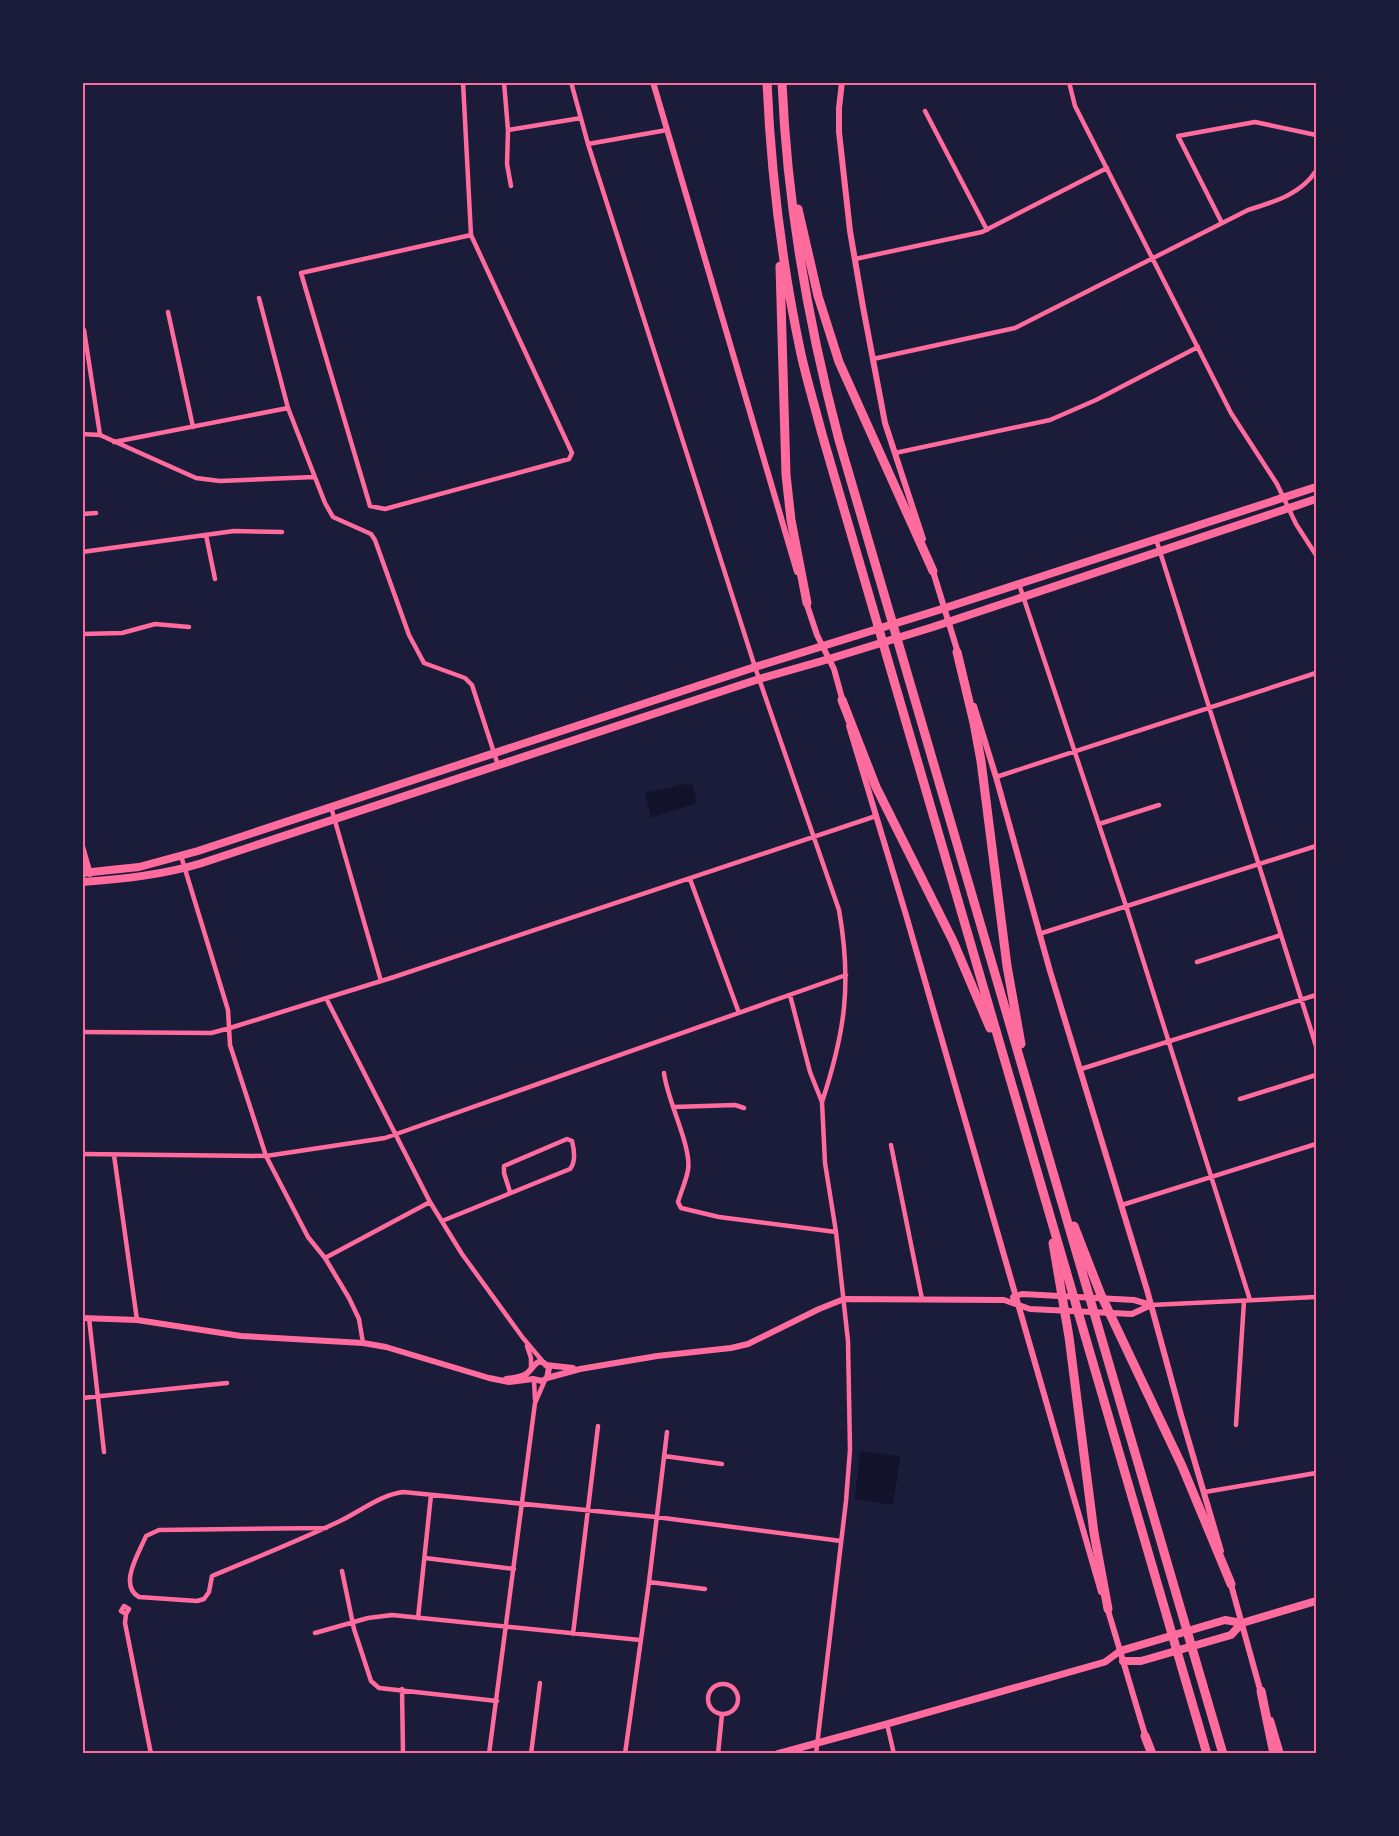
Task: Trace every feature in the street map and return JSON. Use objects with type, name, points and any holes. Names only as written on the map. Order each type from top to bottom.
[{"type":"highway","points":[[767,82],[782,298],[786,475],[791,520],[807,603]]},
{"type":"highway","points":[[782,82],[786,146],[798,248],[814,342],[841,449],[1038,1122],[1084,1265],[1102,1339],[1222,1754]]},
{"type":"highway","points":[[786,146],[808,256],[832,344],[862,416],[933,571]]},
{"type":"highway","points":[[775,192],[801,356],[822,434],[1042,1187],[1061,1264],[1086,1338],[1207,1754]]},
{"type":"highway","points":[[957,652],[979,752],[1007,966],[1028,1088]]},
{"type":"highway","points":[[842,700],[876,787],[962,960],[1009,1074]]},
{"type":"highway","points":[[1061,1264],[1094,1533],[1108,1609]]},
{"type":"highway","points":[[1084,1265],[1190,1483],[1230,1584]]},
{"type":"highway","points":[[1261,1691],[1274,1754]]},
{"type":"highway","points":[[1145,1736],[1151,1754]]},
{"type":"main road","points":[[86,873],[139,867],[181,855],[755,667],[1317,487]]},
{"type":"main road","points":[[82,882],[151,875],[186,868],[759,679],[829,659],[1317,500]]},
{"type":"main road","points":[[1105,1662],[1120,1651],[1225,1620],[1242,1623],[1317,1601]]},
{"type":"main road","points":[[777,1754],[1105,1662],[1141,1661],[1231,1635],[1242,1623]]},
{"type":"street","points":[[463,82],[471,235],[572,453],[569,459],[385,509],[370,506],[301,273],[471,235]]},
{"type":"street","points":[[504,82],[508,130],[507,164],[511,186]]},
{"type":"street","points":[[571,82],[588,144],[755,667],[839,910],[846,975],[844,1017],[835,1060],[822,1102]]},
{"type":"street","points":[[653,82],[807,603],[842,700],[1017,1295],[1091,1558],[1145,1736]]},
{"type":"street","points":[[842,82],[839,132],[855,259],[883,414],[996,777],[1039,934],[1122,1205],[1281,1754]]},
{"type":"street","points":[[1069,82],[1075,106],[1231,413],[1317,555]]},
{"type":"street","points":[[925,111],[987,230]]},
{"type":"street","points":[[508,130],[581,118]]},
{"type":"street","points":[[1222,223],[1178,136],[1255,122],[1317,135]]},
{"type":"street","points":[[588,144],[667,130]]},
{"type":"street","points":[[855,259],[982,232],[1107,168]]},
{"type":"street","points":[[873,359],[1015,328],[1248,210],[1292,194],[1310,180],[1317,171]]},
{"type":"street","points":[[259,298],[288,408],[314,477],[333,517],[371,534],[375,540],[409,635],[424,663],[465,678],[472,684],[498,765]]},
{"type":"street","points":[[168,312],[193,427]]},
{"type":"street","points":[[84,330],[100,435]]},
{"type":"street","points":[[894,453],[1050,420],[1096,400],[1198,347]]},
{"type":"street","points":[[114,442],[288,408]]},
{"type":"street","points":[[82,434],[100,435],[196,478],[220,481],[314,477]]},
{"type":"street","points":[[82,514],[96,513]]},
{"type":"street","points":[[82,552],[234,531],[282,532]]},
{"type":"street","points":[[206,535],[215,579]]},
{"type":"street","points":[[1156,539],[1317,1046]]},
{"type":"street","points":[[1019,584],[1126,906],[1250,1300]]},
{"type":"street","points":[[82,634],[122,633],[155,624],[189,627]]},
{"type":"street","points":[[996,777],[1317,673]]},
{"type":"street","points":[[1099,824],[1159,805]]},
{"type":"street","points":[[332,807],[381,981]]},
{"type":"street","points":[[82,1032],[211,1033],[230,1028],[381,981],[876,816]]},
{"type":"street","points":[[82,846],[86,873],[92,881]]},
{"type":"street","points":[[1039,934],[1317,846]]},
{"type":"street","points":[[181,855],[228,1010],[230,1045],[266,1156],[308,1237],[325,1258],[349,1298],[359,1319],[363,1343]]},
{"type":"street","points":[[690,879],[739,1013]]},
{"type":"street","points":[[1197,962],[1281,936]]},
{"type":"street","points":[[82,1154],[266,1156],[396,1135],[846,975]]},
{"type":"street","points":[[790,995],[810,1072],[822,1102],[825,1163],[836,1232],[848,1341],[850,1450],[816,1754]]},
{"type":"street","points":[[1081,1069],[1317,995]]},
{"type":"street","points":[[326,998],[430,1202],[462,1254],[549,1371],[535,1403]]},
{"type":"street","points":[[664,1073],[666,1089],[684,1145],[688,1168],[678,1202],[681,1208],[719,1217],[836,1232]]},
{"type":"street","points":[[1240,1099],[1317,1075]]},
{"type":"street","points":[[673,1107],[735,1106],[744,1108]]},
{"type":"street","points":[[442,1221],[570,1169],[574,1160],[572,1141],[567,1139],[504,1166],[510,1192]]},
{"type":"street","points":[[1122,1205],[1317,1144]]},
{"type":"street","points":[[891,1145],[922,1299]]},
{"type":"street","points":[[114,1155],[137,1320]]},
{"type":"street","points":[[325,1258],[430,1202]]},
{"type":"street","points":[[1004,1300],[1017,1295],[1134,1300],[1151,1305],[1317,1297]]},
{"type":"street","points":[[104,1452],[86,1318],[137,1320],[241,1336],[363,1343],[386,1347],[479,1376],[515,1382],[534,1379],[539,1382],[580,1369],[748,1344],[844,1299],[1004,1300],[1030,1309],[1132,1314],[1151,1305]]},
{"type":"street","points":[[1236,1425],[1244,1300]]},
{"type":"street","points":[[489,1754],[514,1569],[520,1503],[535,1403],[530,1355],[523,1338]]},
{"type":"street","points":[[499,1380],[521,1376],[539,1362],[580,1369]]},
{"type":"street","points":[[82,1398],[227,1383]]},
{"type":"street","points":[[573,1634],[598,1426]]},
{"type":"street","points":[[625,1754],[667,1432]]},
{"type":"street","points":[[664,1456],[722,1464]]},
{"type":"street","points":[[1204,1492],[1317,1473]]},
{"type":"street","points":[[326,1528],[159,1530],[146,1536],[129,1581],[133,1594],[139,1597],[197,1601],[204,1599],[209,1592],[212,1576],[326,1528],[390,1494],[403,1492],[656,1517],[841,1541]]},
{"type":"street","points":[[418,1618],[431,1495]]},
{"type":"street","points":[[425,1558],[514,1569]]},
{"type":"street","points":[[342,1571],[352,1622],[371,1681],[380,1688],[497,1701]]},
{"type":"street","points":[[649,1582],[705,1589]]},
{"type":"street","points":[[126,1614],[125,1623],[151,1754]]},
{"type":"street","points":[[315,1633],[352,1622],[392,1615],[640,1640]]},
{"type":"street","points":[[531,1754],[540,1683]]},
{"type":"street","points":[[725,1684],[737,1693],[737,1703],[731,1711],[722,1714],[710,1706],[709,1697],[716,1686],[725,1684]]},
{"type":"street","points":[[402,1689],[403,1754]]},
{"type":"street","points":[[718,1754],[722,1714]]},
{"type":"street","points":[[887,1724],[894,1754]]},
{"type":"shaded area","points":[[692,783],[697,803],[651,818],[645,793]]},
{"type":"shaded area","points":[[860,1451],[900,1456],[893,1505],[855,1499]]}]
